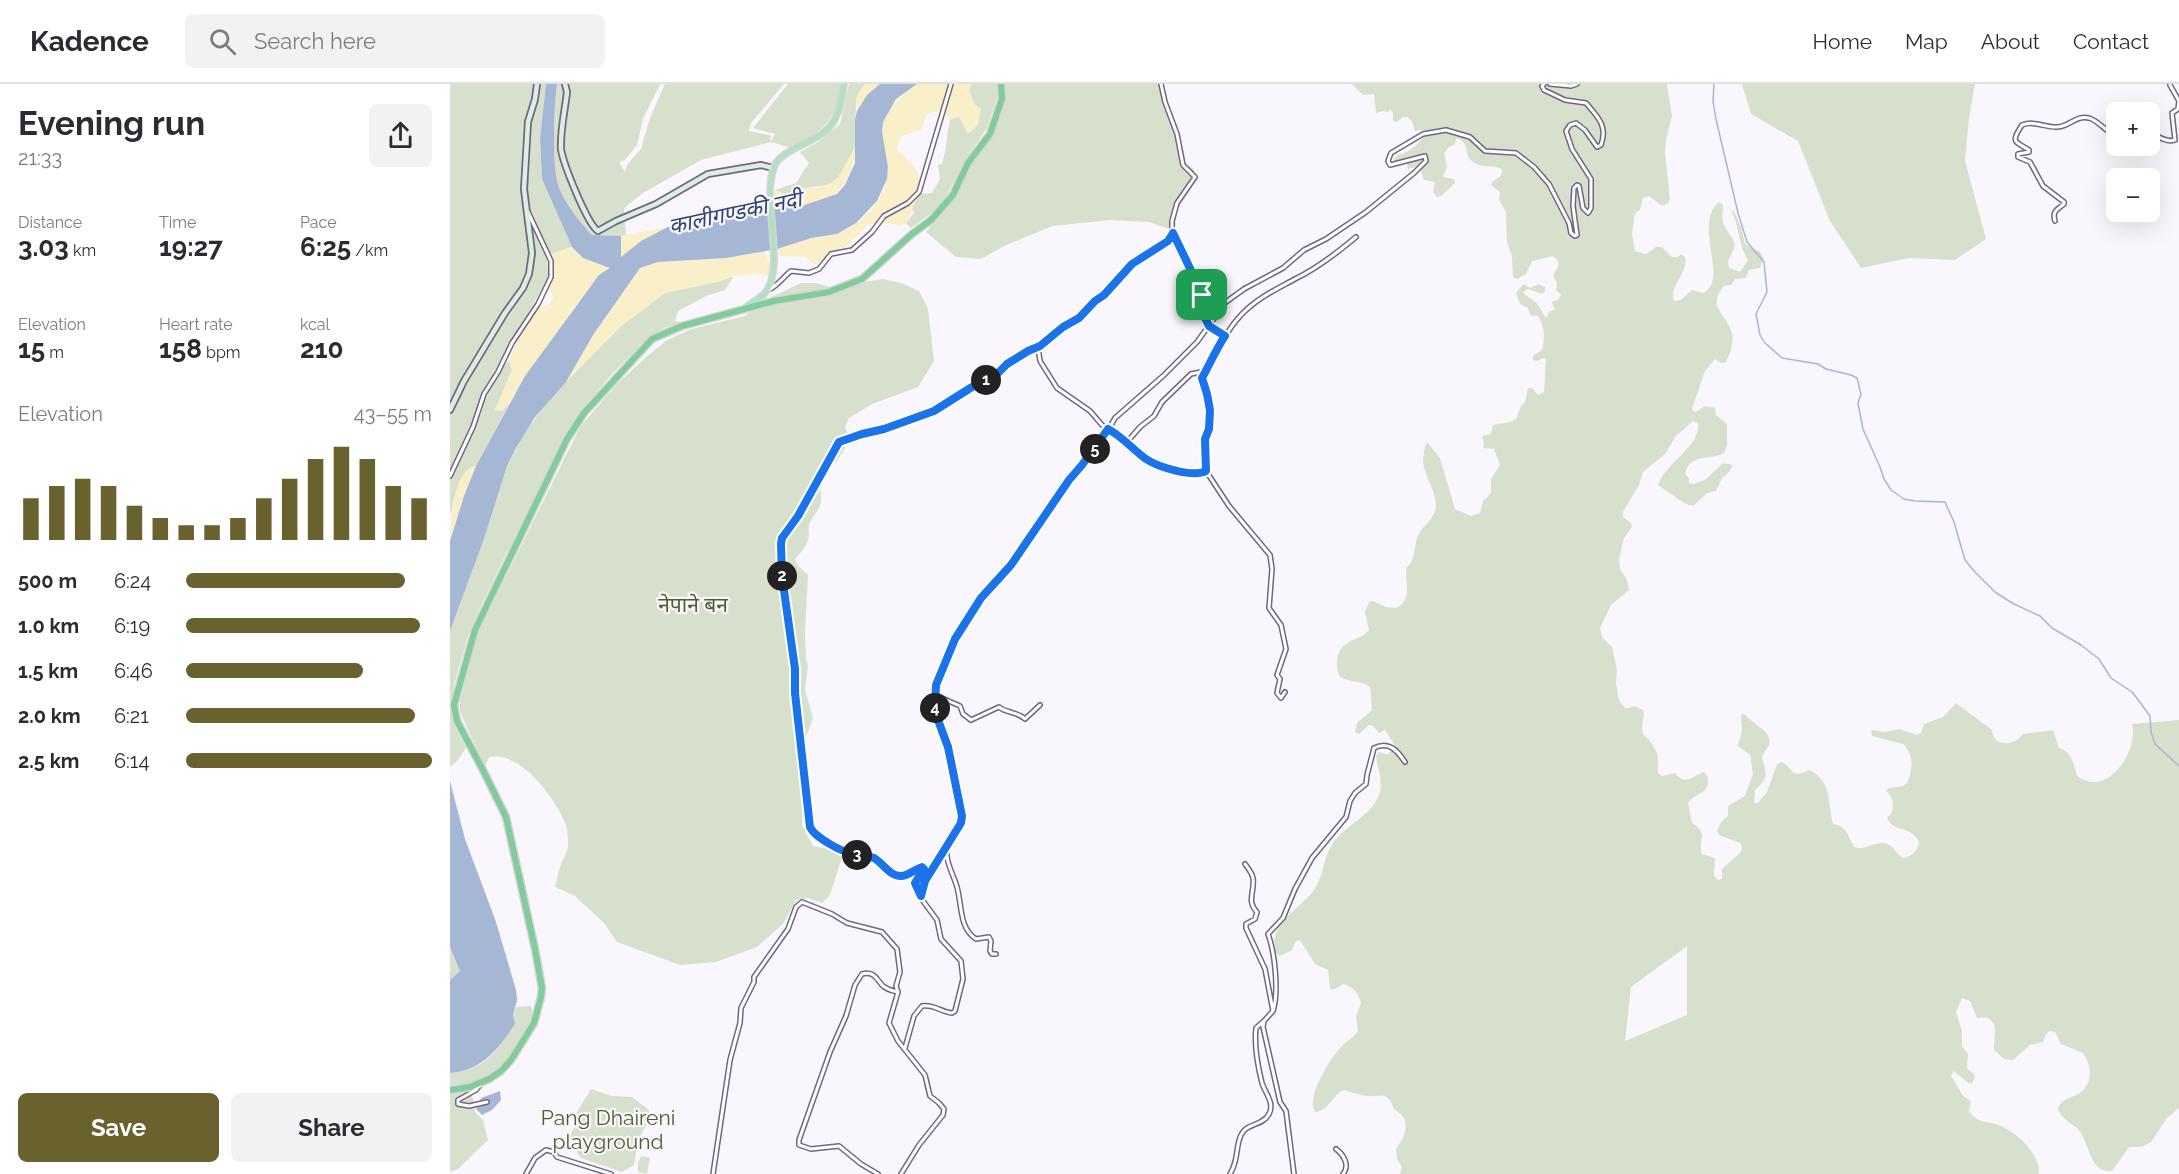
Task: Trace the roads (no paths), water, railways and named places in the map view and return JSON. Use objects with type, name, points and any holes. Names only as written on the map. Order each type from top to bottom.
[{"type":"highway","points":[[450,1090],[470,1087],[489,1079],[511,1060],[534,1023],[542,988],[506,817],[457,721],[454,710],[455,694],[475,630],[488,599],[541,498],[558,457],[584,413],[652,339],[682,326],[743,309],[774,301],[829,292],[862,279],[881,264],[912,234],[931,220],[953,195],[968,163],[990,134],[1002,99],[1001,84]]},
{"type":"main road","points":[[450,410],[464,381],[505,313],[523,288],[529,274],[532,253],[524,189],[528,153],[526,135],[537,84]]},
{"type":"main road","points":[[565,84],[567,92],[561,151],[588,219],[593,228],[598,231],[616,220],[656,204],[708,174],[761,165],[773,168]]},
{"type":"main road","points":[[743,309],[766,291],[772,278],[774,262],[770,190],[773,168],[781,158],[817,138],[831,124],[838,110],[844,84]]},
{"type":"street","points":[[766,291],[775,288],[780,279],[791,271],[809,273],[819,269],[831,254],[852,250],[872,232],[884,216],[908,203],[919,192],[951,84]]},
{"type":"street","points":[[1161,84],[1177,134],[1183,165],[1195,177],[1177,203],[1172,221],[1173,233],[1198,285],[1209,326],[1225,336]]},
{"type":"street","points":[[921,896],[925,881],[961,823],[962,816],[948,747],[938,720],[935,695],[944,662],[955,639],[981,598],[1011,565],[1069,480],[1108,429],[1124,409],[1163,376],[1197,342],[1226,302],[1244,289],[1283,268],[1304,250],[1326,239],[1366,212],[1414,173],[1426,160],[1425,156],[1390,165],[1388,158],[1391,153],[1423,134],[1436,130],[1455,131],[1466,136],[1485,151],[1516,153],[1534,167],[1549,184],[1569,223],[1571,234],[1577,235],[1573,206],[1574,188],[1579,186],[1584,212],[1588,213],[1591,208],[1592,184],[1589,174],[1572,149],[1566,131],[1570,125],[1576,123],[1585,130],[1597,147],[1601,145],[1603,139],[1603,124],[1586,103],[1565,100],[1544,90],[1542,86],[1544,84]]},
{"type":"street","points":[[1550,84],[1571,86],[1577,84]]},
{"type":"street","points":[[2160,138],[2175,140],[2172,113],[2178,109],[2179,101],[2171,84],[2165,84]]},
{"type":"street","points":[[2055,221],[2056,210],[2064,202],[2043,186],[2030,162],[2018,157],[2018,154],[2029,152],[2029,150],[2016,144],[2014,137],[2022,125],[2034,122],[2060,127],[2080,117],[2091,118],[2106,130]]},
{"type":"street","points":[[450,476],[473,427],[484,394],[551,277],[552,269],[545,246],[526,207]]},
{"type":"street","points":[[905,1048],[914,1016],[922,1006],[934,1006],[952,1013],[955,1011],[963,979],[961,961],[941,939],[937,920],[923,902],[915,883],[924,869],[922,867],[901,876],[895,874],[870,856],[854,855],[831,846],[810,827],[795,693],[795,669],[782,576],[782,538],[798,516],[839,442],[934,411],[972,387],[995,376],[1007,364],[1038,347],[1063,327],[1079,318],[1132,264],[1168,241],[1173,233]]},
{"type":"street","points":[[1285,692],[1281,698],[1277,693],[1280,679],[1277,675],[1286,649],[1281,625],[1269,608],[1272,569],[1270,555],[1229,506],[1206,471],[1205,439],[1209,429],[1210,410],[1202,378],[1215,351],[1241,314],[1261,297],[1332,258],[1356,237]]},
{"type":"street","points":[[1038,347],[1041,361],[1051,382],[1062,393],[1090,411],[1108,429],[1128,441],[1144,458],[1156,464],[1189,473],[1199,474],[1206,471]]},
{"type":"street","points":[[1128,441],[1154,416],[1162,402],[1191,374],[1206,371]]},
{"type":"street","points":[[935,695],[960,706],[963,714],[971,720],[999,707],[1025,719],[1040,705]]},
{"type":"street","points":[[1230,1174],[1235,1165],[1241,1133],[1262,1122],[1271,1109],[1268,1094],[1262,1082],[1256,1047],[1256,1028],[1273,1011],[1275,1004],[1276,969],[1268,934],[1283,918],[1305,867],[1347,817],[1350,801],[1355,793],[1366,784],[1366,775],[1374,748],[1383,744],[1390,746],[1405,762]]},
{"type":"street","points":[[947,847],[947,861],[958,888],[967,929],[976,939],[988,937],[991,941],[990,951],[996,954]]},
{"type":"street","points":[[1245,864],[1253,879],[1250,898],[1257,912],[1255,919],[1246,924],[1246,928],[1265,969],[1273,1011]]},
{"type":"street","points":[[713,1174],[730,1060],[740,1023],[741,1008],[754,982],[754,977],[788,929],[799,903],[810,904],[847,923],[882,932],[897,949],[900,972],[896,986],[898,992],[890,1023],[898,1041],[925,1075],[930,1096],[939,1102],[944,1110],[943,1115],[919,1145],[901,1174]]},
{"type":"street","points":[[878,1174],[839,1146],[809,1149],[799,1145],[799,1140],[830,1052],[846,1016],[855,985],[862,974],[871,973],[883,986],[898,992]]},
{"type":"street","points":[[1264,1021],[1270,1064],[1280,1102],[1286,1112],[1294,1174]]},
{"type":"street","points":[[487,1102],[463,1106],[458,1104],[458,1100],[476,1090],[489,1079]]},
{"type":"street","points":[[1336,1149],[1346,1164],[1343,1174]]},
{"type":"street","points":[[526,1174],[535,1158],[546,1150],[554,1152],[556,1157],[611,1174]]},
{"type":"water","name":"कालीगण्डकी नदी","points":[[546,84],[557,84],[554,154],[560,190],[574,214],[592,235],[621,236],[621,257],[641,241],[668,227],[714,212],[767,199],[768,205],[802,206],[837,194],[845,185],[855,163],[855,120],[857,111],[867,95],[880,84],[917,84],[896,99],[883,122],[882,132],[888,167],[887,179],[877,201],[856,223],[837,234],[811,238],[777,249],[726,258],[658,262],[640,268],[593,335],[566,382],[535,417],[515,450],[507,466],[484,539],[450,631],[450,541],[476,466],[525,376],[599,275],[610,268],[583,258],[572,247],[542,179],[540,138]]},
{"type":"water","points":[[450,781],[465,839],[496,922],[517,1000],[513,1015],[515,1024],[495,1050],[471,1068],[450,1073],[450,980],[460,971],[450,947]]},
{"type":"water","points":[[500,1091],[501,1100],[492,1110],[482,1115],[476,1109],[481,1098]]},
{"type":"waterway","points":[[1714,84],[1713,101],[1716,119],[1738,213],[1747,242],[1764,262],[1767,292],[1756,314],[1760,335],[1764,342],[1782,358],[1818,364],[1826,369],[1857,378],[1861,394],[1858,403],[1863,429],[1891,490],[1904,499],[1945,502],[1954,522],[1965,560],[1974,571],[1995,592],[2040,616],[2052,628],[2099,659],[2111,678],[2132,692],[2139,701],[2150,716],[2151,732],[2155,744],[2179,766]]},
{"type":"park label","name":"नेपाने बन","points":[[693,605]]},
{"type":"park label","name":"Pang Dhaireni playground","points":[[608,1130]]}]
